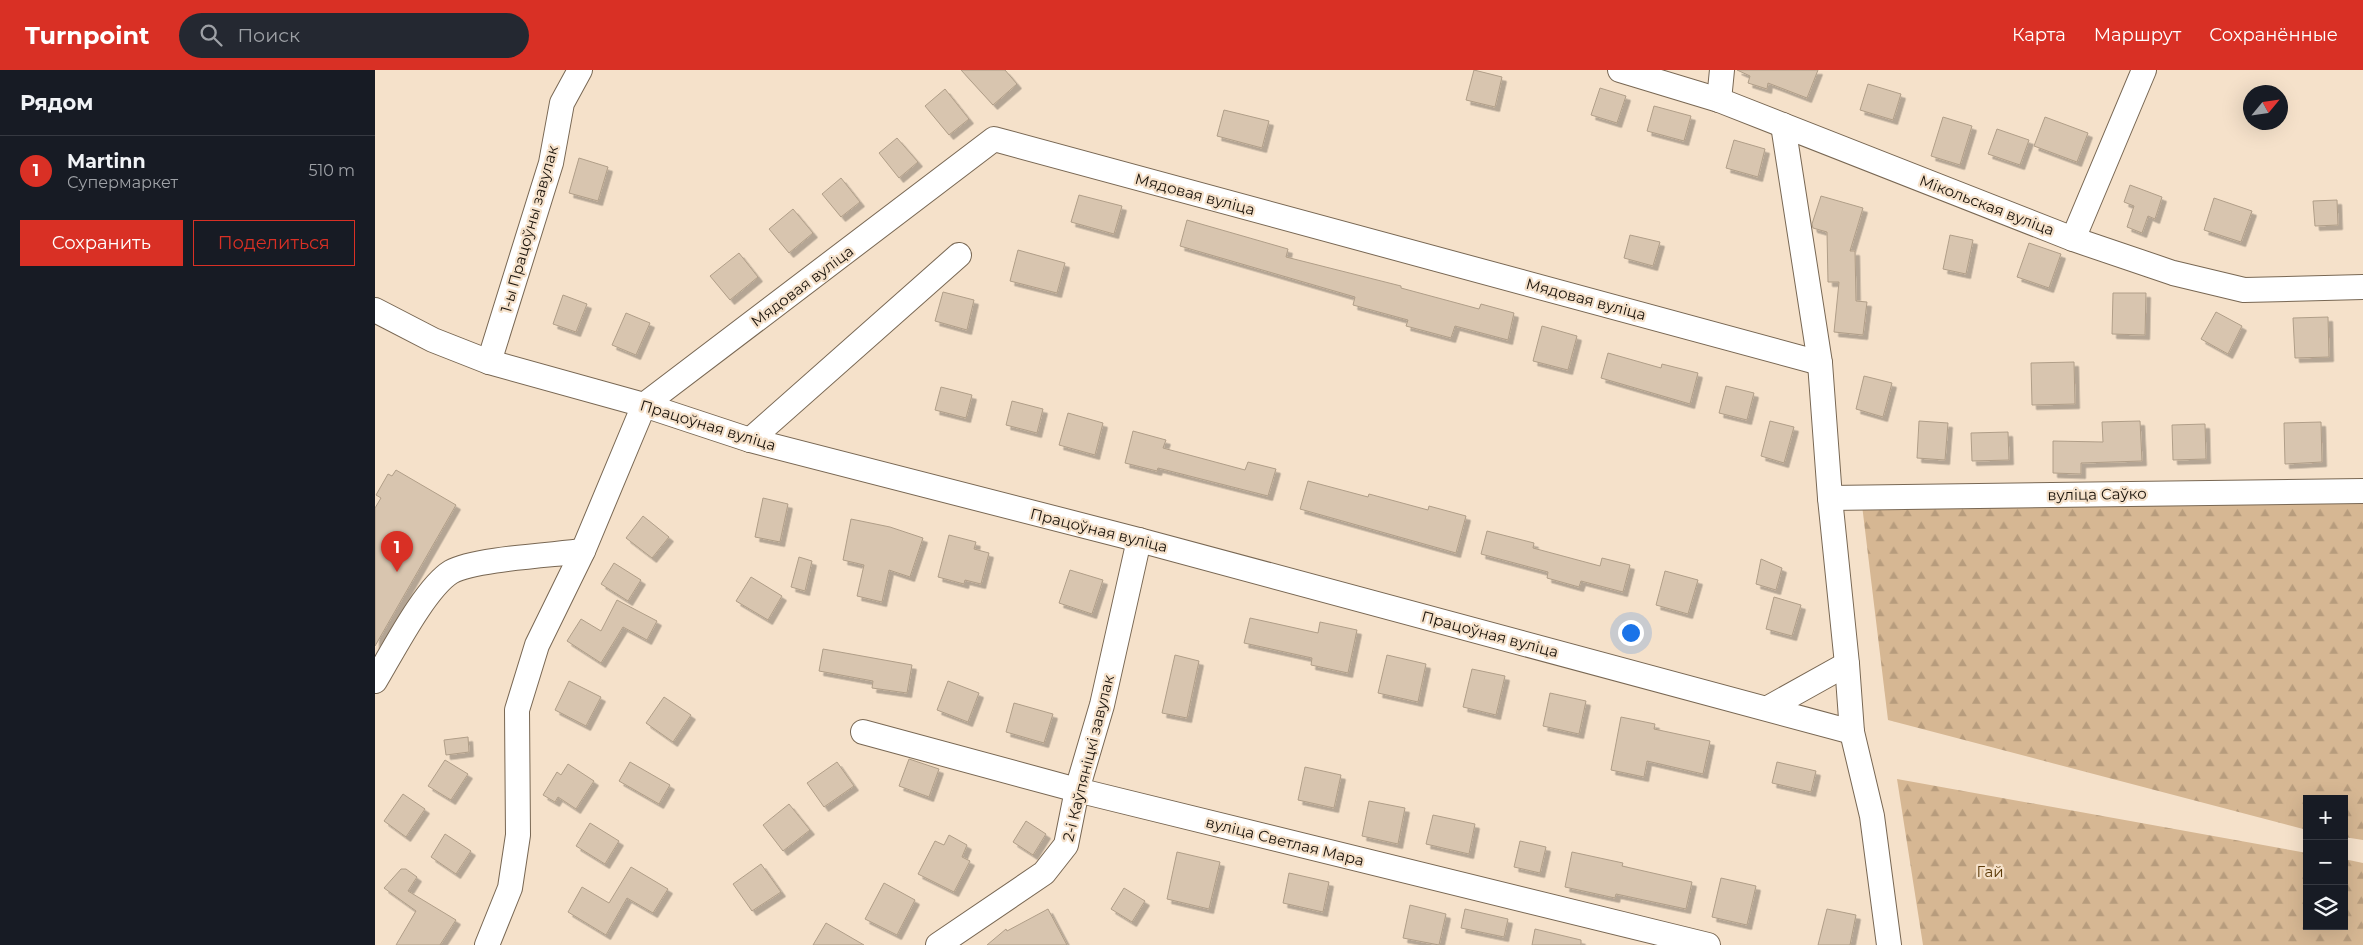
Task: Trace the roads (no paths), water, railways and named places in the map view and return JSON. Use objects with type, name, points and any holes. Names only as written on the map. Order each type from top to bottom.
[{"type":"street","name":"1-ы Працоўны завулак","points":[[489,362],[551,163],[562,103],[580,70]]},
{"type":"street","name":"Мікольская вуліца","points":[[1620,70],[1719,100],[2073,239],[2173,273],[2244,290],[2363,287]]},
{"type":"street","points":[[1719,100],[1722,70]]},
{"type":"street","points":[[2073,239],[2144,70]]},
{"type":"street","points":[[1783,124],[1821,363],[1830,498],[1852,732],[1872,816],[1889,945]]},
{"type":"street","name":"Мядовая вуліца","points":[[644,405],[994,139],[1821,363]]},
{"type":"street","points":[[749,440],[959,255]]},
{"type":"street","name":"Працоўная вуліца","points":[[375,310],[433,340],[489,362],[644,405],[749,440],[1139,540],[1852,732]]},
{"type":"street","points":[[487,945],[510,888],[518,835],[517,710],[537,645],[583,551],[644,405]]},
{"type":"street","name":"вуліца Саўко","points":[[1830,498],[2363,491]]},
{"type":"street","name":"2-і Каўпяніцкі завулак","points":[[938,945],[1044,874],[1066,845],[1077,790],[1102,705],[1139,540]]},
{"type":"street","points":[[375,681],[432,589],[452,572],[475,564],[583,551]]},
{"type":"street","points":[[1768,708],[1847,664]]},
{"type":"street","name":"вуліца Светлая Мара","points":[[863,732],[1077,790],[1708,945]]},
{"type":"place","name":"Martinn","points":[[397,572]]},
{"type":"park label","name":"Гай","points":[[1990,871]]}]
